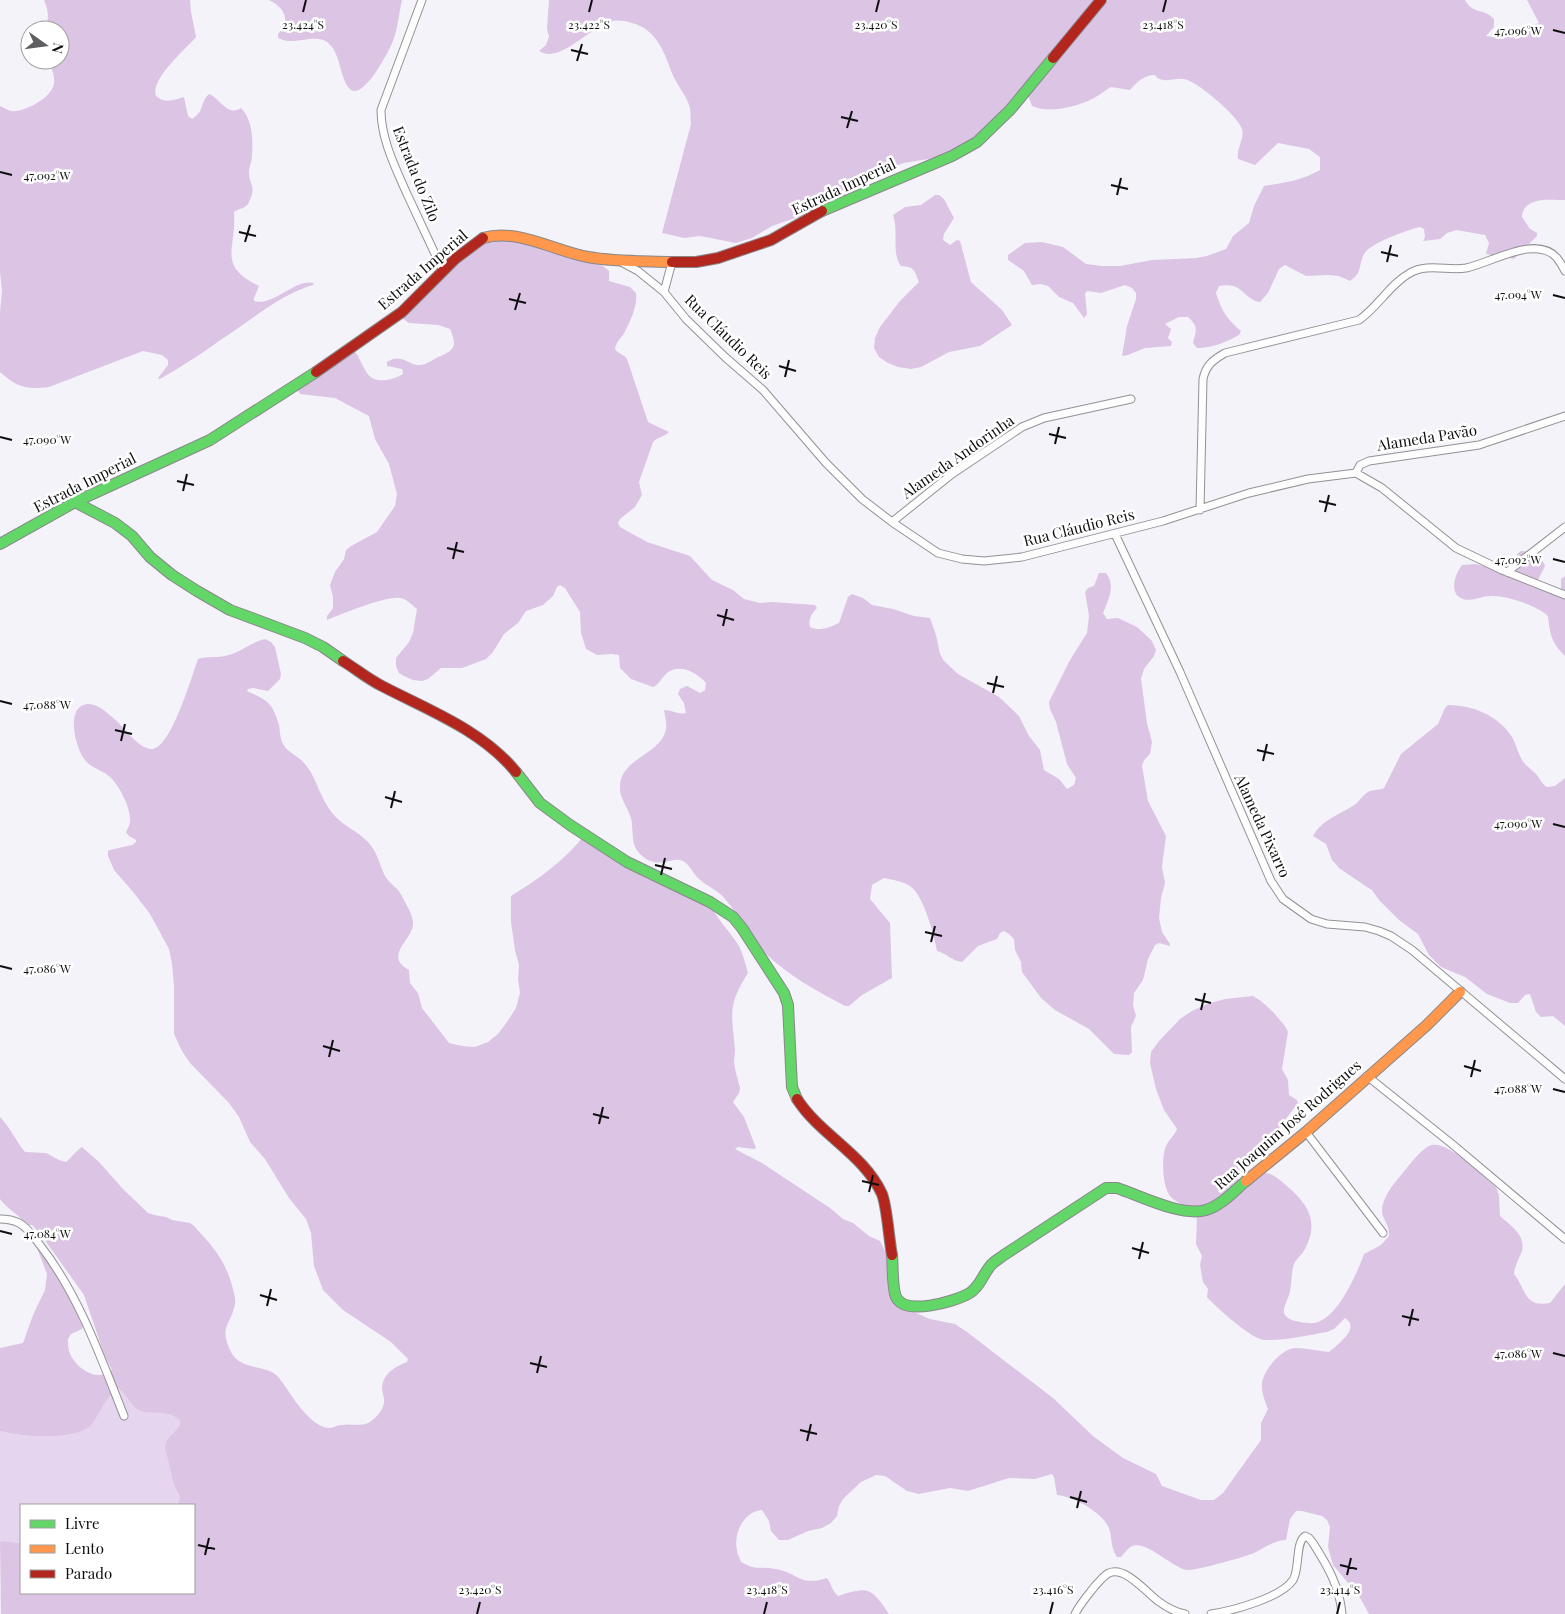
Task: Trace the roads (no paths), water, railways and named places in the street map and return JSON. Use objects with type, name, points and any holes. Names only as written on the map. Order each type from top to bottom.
[{"type":"street","name":"Estrada do Zilo","points":[[422,0],[381,110],[381,123],[384,138],[401,179],[443,271]]},
{"type":"street","name":"Estrada Imperial","points":[[0,544],[75,502],[210,440],[304,381],[402,312],[443,271],[481,239],[491,236],[507,236],[587,256],[619,261],[696,262],[718,258],[771,240],[831,206],[952,156],[977,142],[1010,110],[1101,0]]},
{"type":"street","points":[[1200,510],[1203,379],[1206,368],[1213,360],[1225,353],[1359,320],[1368,314],[1406,274],[1415,270],[1464,268],[1482,264],[1520,250],[1540,249],[1549,251],[1557,258],[1565,271]]},
{"type":"street","name":"Rua Cláudio Reis","points":[[619,261],[638,272],[664,292],[686,319],[763,390],[843,481],[862,499],[938,553],[962,559],[984,561],[1022,557],[1115,534],[1200,510],[1249,493],[1308,479],[1356,473]]},
{"type":"street","name":"Rua Cláudio Reis","points":[[664,292],[672,262]]},
{"type":"street","name":"Alameda Andorinha","points":[[892,522],[952,474],[1022,427],[1044,418],[1131,399]]},
{"type":"street","name":"Alameda Pavão","points":[[1356,473],[1360,464],[1369,460],[1479,445],[1565,416]]},
{"type":"street","points":[[1356,473],[1382,488],[1456,548],[1507,572],[1565,595]]},
{"type":"street","name":"Rua Joaquim José Rodrigues","points":[[75,502],[115,524],[132,536],[150,557],[172,575],[230,610],[305,638],[323,647],[380,685],[426,707],[464,730],[492,750],[512,768],[540,803],[570,825],[627,862],[710,902],[733,917],[784,993],[788,1005],[792,1087],[795,1097],[809,1114],[859,1162],[878,1186],[883,1196],[893,1264],[893,1286],[899,1302],[906,1306],[921,1307],[935,1305],[968,1294],[978,1285],[991,1265],[1004,1254],[1097,1193],[1111,1187],[1170,1208],[1194,1211],[1205,1210],[1223,1201],[1306,1132],[1426,1025],[1460,992]]},
{"type":"street","points":[[1507,572],[1565,527]]},
{"type":"street","name":"Alameda Pixarro","points":[[1115,534],[1180,672],[1271,881],[1283,899],[1312,919],[1327,924],[1364,927],[1391,936],[1412,950],[1565,1079]]},
{"type":"street","points":[[1367,1076],[1452,1144],[1565,1239]]},
{"type":"street","points":[[1306,1132],[1383,1233]]},
{"type":"street","points":[[0,1219],[20,1224],[32,1235],[61,1274],[103,1362],[124,1416]]},
{"type":"street","points":[[1211,1614],[1226,1612],[1252,1604],[1287,1586],[1293,1580],[1296,1573],[1300,1540],[1302,1537],[1307,1536],[1323,1559],[1334,1581],[1342,1614]]},
{"type":"street","points":[[1075,1614],[1104,1577],[1110,1572],[1115,1572],[1126,1574],[1170,1609],[1185,1614]]}]
